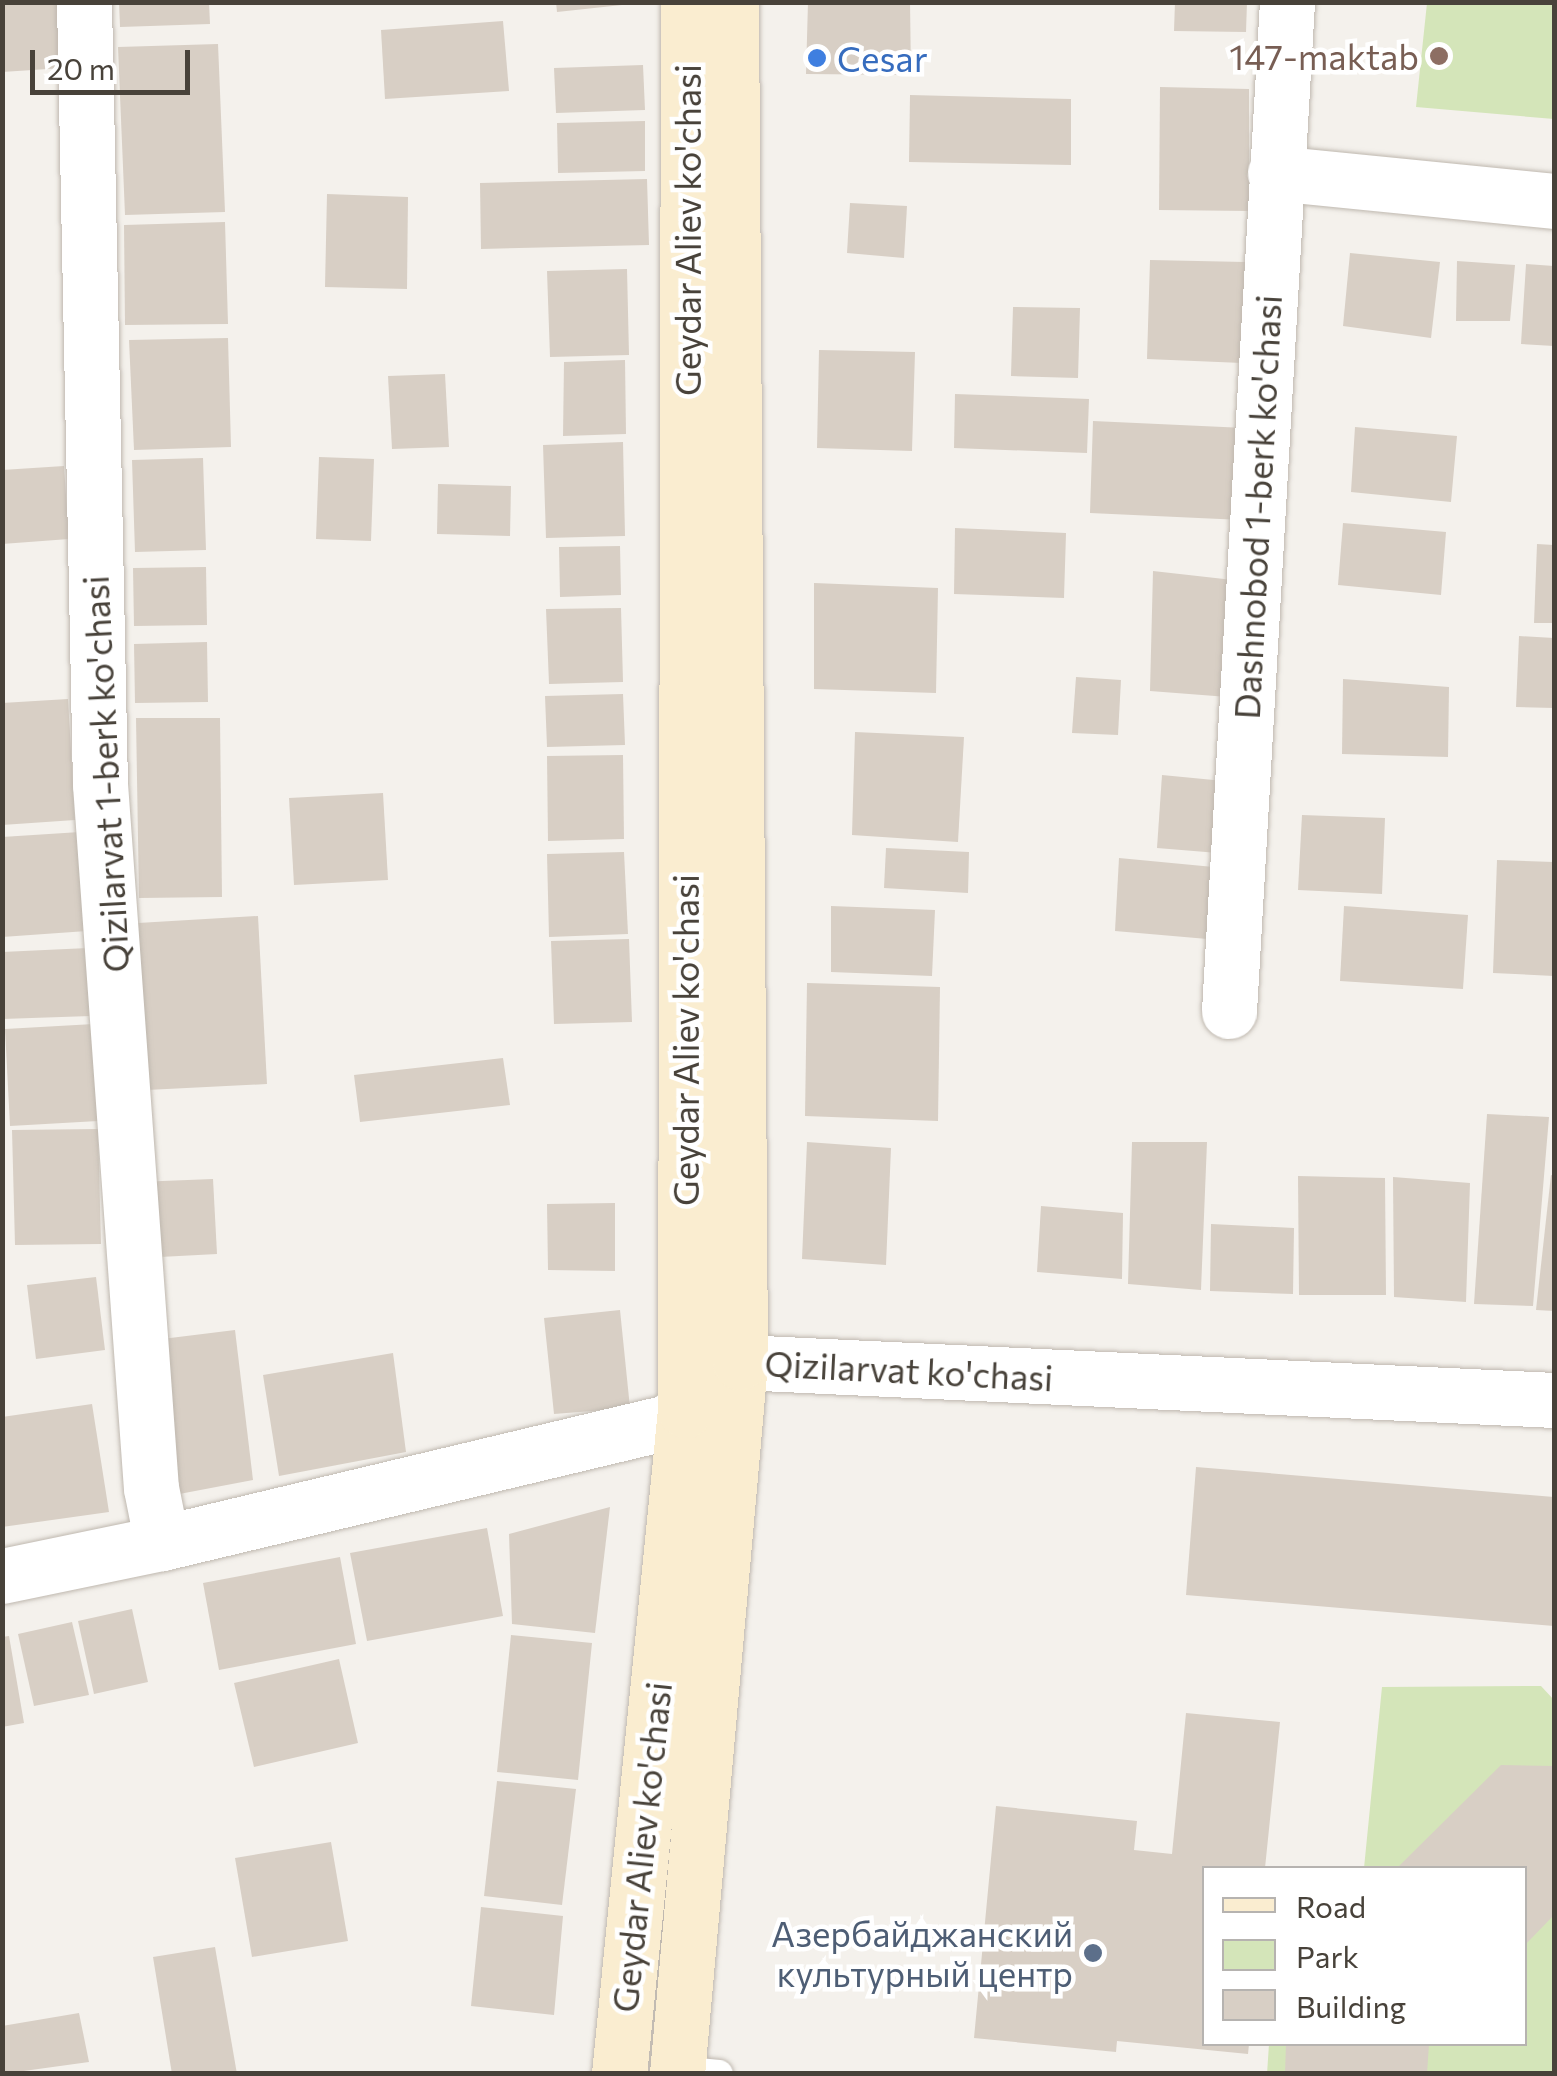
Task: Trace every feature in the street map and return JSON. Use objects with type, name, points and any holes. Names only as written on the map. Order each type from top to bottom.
[{"type":"main road","name":"Geydar Aliev ko'chasi","points":[[619,2074],[684,1410],[688,2]]},
{"type":"main road","name":"Geydar Aliev ko'chasi","points":[[691,2072],[740,1362],[731,2]]},
{"type":"street","name":"Qizilarvat 1-berk ko'chasi","points":[[84,2],[100,784],[151,1488],[162,1543]]},
{"type":"street","name":"Dashnobod 1-berk ko'chasi","points":[[1229,1011],[1287,2]]},
{"type":"street","points":[[1275,172],[1554,201]]},
{"type":"street","name":"Qizilarvat ko'chasi","points":[[2,1576],[162,1543],[651,1426],[684,1410],[740,1362],[1554,1400]]},
{"type":"green space","points":[[1427,3],[1554,3],[1554,119],[1416,107]]},
{"type":"green space","points":[[1541,1686],[1554,1700],[1554,2073],[1267,2074],[1269,2046],[1527,2046],[1527,1866],[1364,1866],[1382,1687]]},
{"type":"building","points":[[2,2],[59,2],[63,68],[2,72]]},
{"type":"building","points":[[119,2],[209,2],[210,24],[120,27]]},
{"type":"building","points":[[556,2],[622,2],[622,5],[557,12]]},
{"type":"building","points":[[808,2],[910,2],[911,75],[806,74]]},
{"type":"building","points":[[1175,2],[1247,2],[1246,32],[1174,31]]},
{"type":"building","points":[[503,21],[509,91],[385,99],[381,30]]},
{"type":"building","points":[[218,44],[225,212],[125,215],[118,47]]},
{"type":"building","points":[[643,65],[645,110],[556,113],[554,68]]},
{"type":"building","points":[[1160,87],[1249,89],[1249,211],[1159,210]]},
{"type":"building","points":[[910,95],[1071,99],[1071,165],[909,162]]},
{"type":"building","points":[[645,121],[645,171],[558,173],[557,123]]},
{"type":"building","points":[[647,179],[649,245],[481,249],[480,183]]},
{"type":"building","points":[[327,194],[408,197],[407,289],[325,287]]},
{"type":"building","points":[[850,203],[907,206],[904,258],[847,253]]},
{"type":"building","points":[[225,222],[228,324],[125,325],[124,225]]},
{"type":"building","points":[[1350,253],[1440,262],[1431,338],[1343,326]]},
{"type":"building","points":[[1150,260],[1245,262],[1242,363],[1147,359]]},
{"type":"building","points":[[1457,261],[1515,265],[1510,321],[1456,321]]},
{"type":"building","points":[[1526,264],[1554,266],[1554,346],[1521,344]]},
{"type":"building","points":[[627,269],[629,355],[550,357],[547,271]]},
{"type":"building","points":[[1013,307],[1080,308],[1078,378],[1011,376]]},
{"type":"building","points":[[228,338],[231,447],[134,450],[129,340]]},
{"type":"building","points":[[819,350],[915,352],[912,451],[817,448]]},
{"type":"building","points":[[625,360],[626,434],[563,436],[564,362]]},
{"type":"building","points":[[445,374],[449,447],[392,449],[388,376]]},
{"type":"building","points":[[955,394],[1089,399],[1087,453],[954,448]]},
{"type":"building","points":[[1093,421],[1245,428],[1242,520],[1090,513]]},
{"type":"building","points":[[1355,427],[1457,436],[1451,502],[1351,492]]},
{"type":"building","points":[[623,442],[625,536],[546,538],[543,445]]},
{"type":"building","points":[[319,457],[374,459],[371,541],[316,539]]},
{"type":"building","points":[[203,458],[206,550],[135,552],[132,460]]},
{"type":"building","points":[[64,466],[69,539],[2,544],[2,470]]},
{"type":"building","points":[[438,484],[511,486],[510,536],[437,534]]},
{"type":"building","points":[[1343,523],[1446,532],[1441,595],[1338,585]]},
{"type":"building","points":[[955,528],[1066,533],[1064,598],[954,594]]},
{"type":"building","points":[[1537,544],[1554,545],[1554,623],[1534,623]]},
{"type":"building","points":[[620,546],[621,595],[560,597],[559,547]]},
{"type":"building","points":[[206,567],[207,625],[134,626],[133,568]]},
{"type":"building","points":[[1153,571],[1233,580],[1228,697],[1150,691]]},
{"type":"building","points":[[814,583],[938,588],[936,693],[814,689]]},
{"type":"building","points":[[621,608],[623,682],[549,684],[546,609]]},
{"type":"building","points":[[1519,636],[1554,638],[1554,708],[1516,707]]},
{"type":"building","points":[[207,642],[208,702],[135,703],[134,644]]},
{"type":"building","points":[[1076,677],[1121,680],[1118,735],[1072,733]]},
{"type":"building","points":[[1343,679],[1449,687],[1448,757],[1342,754]]},
{"type":"building","points":[[623,694],[625,745],[547,747],[545,696]]},
{"type":"building","points":[[68,699],[75,820],[2,825],[2,703]]},
{"type":"building","points":[[136,718],[220,718],[222,897],[139,898]]},
{"type":"building","points":[[855,732],[964,737],[958,842],[852,835]]},
{"type":"building","points":[[623,755],[624,839],[548,841],[547,756]]},
{"type":"building","points":[[1162,775],[1224,781],[1218,853],[1157,848]]},
{"type":"building","points":[[383,793],[388,880],[294,885],[289,798]]},
{"type":"building","points":[[1302,815],[1385,818],[1382,894],[1298,890]]},
{"type":"building","points":[[80,832],[87,931],[2,937],[2,837]]},
{"type":"building","points":[[886,848],[969,852],[968,893],[884,888]]},
{"type":"building","points":[[624,852],[628,934],[549,937],[547,854]]},
{"type":"building","points":[[1119,858],[1224,868],[1219,940],[1115,931]]},
{"type":"building","points":[[1497,860],[1554,862],[1554,976],[1493,973]]},
{"type":"building","points":[[831,906],[935,910],[932,976],[831,972]]},
{"type":"building","points":[[1344,906],[1468,915],[1463,989],[1340,981]]},
{"type":"building","points":[[258,916],[267,1084],[147,1090],[138,923]]},
{"type":"building","points":[[629,939],[632,1022],[554,1024],[551,941]]},
{"type":"building","points":[[88,948],[91,1016],[2,1019],[2,952]]},
{"type":"building","points":[[807,983],[940,987],[938,1121],[805,1116]]},
{"type":"building","points":[[94,1024],[98,1121],[10,1126],[5,1029]]},
{"type":"building","points":[[503,1058],[510,1105],[360,1122],[354,1075]]},
{"type":"building","points":[[1487,1114],[1549,1117],[1533,1306],[1474,1304]]},
{"type":"building","points":[[98,1129],[101,1244],[15,1245],[12,1130]]},
{"type":"building","points":[[807,1142],[891,1148],[886,1265],[802,1259]]},
{"type":"building","points":[[1132,1142],[1207,1142],[1201,1290],[1128,1284]]},
{"type":"building","points":[[1551,1175],[1554,1176],[1554,1311],[1536,1310]]},
{"type":"building","points":[[1298,1176],[1385,1178],[1386,1295],[1299,1295]]},
{"type":"building","points":[[1393,1177],[1470,1183],[1466,1302],[1394,1297]]},
{"type":"building","points":[[213,1179],[217,1254],[141,1258],[137,1182]]},
{"type":"building","points":[[615,1203],[615,1271],[548,1270],[547,1204]]},
{"type":"building","points":[[1041,1206],[1123,1213],[1122,1279],[1037,1272]]},
{"type":"building","points":[[1211,1224],[1294,1228],[1293,1294],[1210,1291]]},
{"type":"building","points":[[96,1277],[105,1350],[36,1359],[27,1285]]},
{"type":"building","points":[[620,1310],[630,1408],[554,1414],[544,1318]]},
{"type":"building","points":[[235,1330],[253,1480],[174,1495],[154,1340]]},
{"type":"building","points":[[393,1353],[406,1452],[279,1476],[263,1375]]},
{"type":"building","points":[[92,1404],[109,1512],[2,1527],[2,1417]]},
{"type":"building","points":[[1196,1467],[1554,1497],[1554,1626],[1186,1595]]},
{"type":"building","points":[[610,1507],[595,1633],[512,1624],[509,1534]]},
{"type":"building","points":[[487,1528],[503,1616],[367,1641],[350,1553]]},
{"type":"building","points":[[340,1557],[356,1644],[219,1670],[203,1583]]},
{"type":"building","points":[[132,1609],[148,1682],[94,1694],[78,1621]]},
{"type":"building","points":[[72,1622],[89,1695],[34,1706],[18,1634]]},
{"type":"building","points":[[511,1635],[592,1643],[578,1780],[497,1772]]},
{"type":"building","points":[[9,1636],[24,1723],[2,1727],[2,1637]]},
{"type":"building","points":[[339,1659],[358,1743],[254,1767],[234,1683]]},
{"type":"building","name":"Азербайджанский культурный центр","points":[[1186,1713],[1280,1722],[1265,1866],[1202,1866],[1202,2046],[1249,2046],[1248,2054],[1117,2041],[1116,2052],[974,2038],[996,1806],[1137,1821],[1134,1850],[1172,1854]]},
{"type":"building","points":[[1501,1765],[1554,1766],[1554,1915],[1527,1943],[1527,1866],[1399,1866]]},
{"type":"building","points":[[497,1781],[576,1789],[562,1905],[484,1896]]},
{"type":"building","points":[[331,1842],[348,1941],[252,1957],[235,1858]]},
{"type":"building","points":[[481,1907],[563,1916],[554,2015],[471,2006]]},
{"type":"building","points":[[215,1947],[237,2074],[172,2074],[153,1957]]},
{"type":"building","points":[[79,2013],[89,2062],[2,2074],[2,2026]]},
{"type":"building","points":[[1286,2046],[1429,2046],[1427,2074],[1285,2074]]},
{"type":"place","name":"147-maktab","points":[[1439,56]]},
{"type":"place","name":"Cesar","points":[[817,58]]},
{"type":"place","name":"Азербайджанский культурный центр","points":[[1093,1953]]}]
